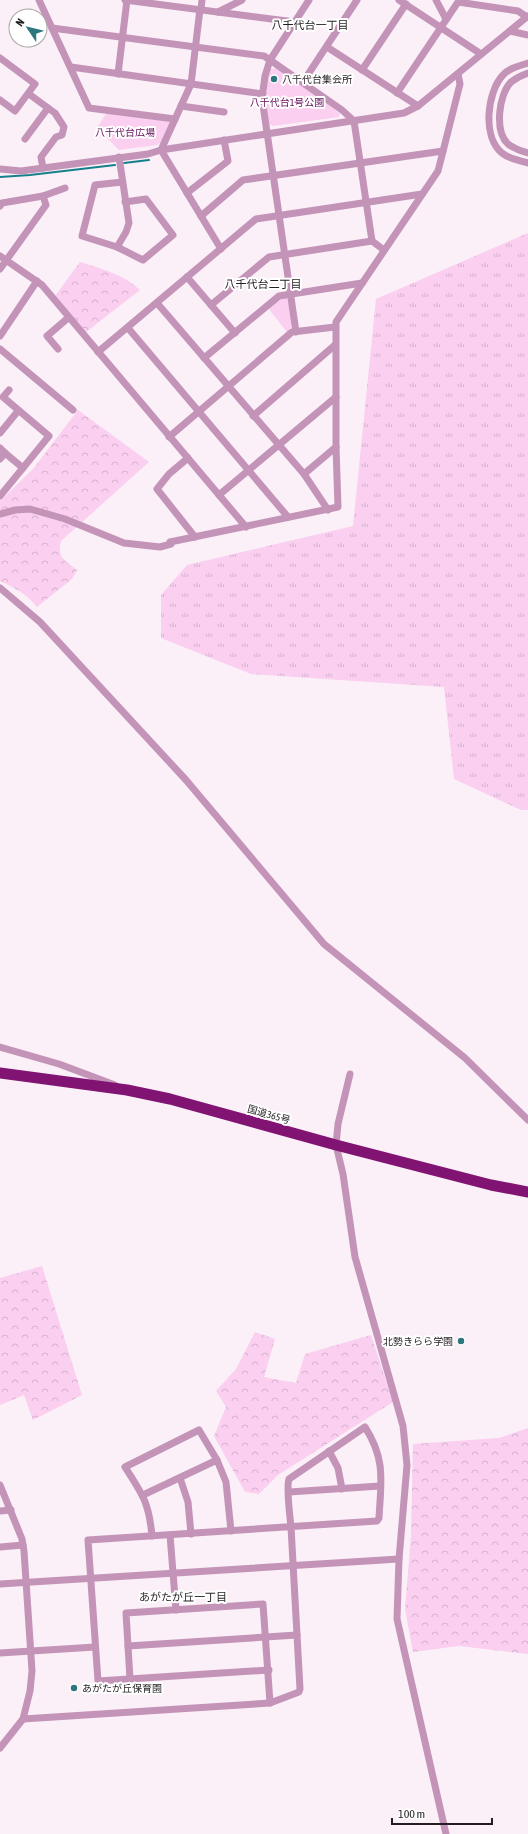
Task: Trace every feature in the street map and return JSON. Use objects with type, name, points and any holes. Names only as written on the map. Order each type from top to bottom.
[{"type":"highway","name":"国道365号","points":[[0,1073],[127,1090],[170,1099],[336,1146],[491,1185],[528,1192]]},
{"type":"street","points":[[39,0],[89,108],[175,119]]},
{"type":"street","points":[[118,74],[127,0],[295,22]]},
{"type":"street","points":[[161,150],[191,84],[202,0]]},
{"type":"street","points":[[218,12],[242,0]]},
{"type":"street","points":[[296,332],[262,111],[265,76],[270,60],[309,0]]},
{"type":"street","points":[[303,82],[357,0]]},
{"type":"street","points":[[399,0],[481,54]]},
{"type":"street","points":[[436,0],[446,19]]},
{"type":"street","points":[[0,169],[21,171],[148,154],[161,150],[354,121],[410,111],[458,74],[528,16],[518,11],[458,2],[397,93]]},
{"type":"street","points":[[362,70],[406,4]]},
{"type":"street","points":[[52,28],[264,56],[303,82],[342,110],[354,121],[372,241],[384,250]]},
{"type":"street","points":[[510,31],[528,35]]},
{"type":"street","points":[[327,47],[418,106]]},
{"type":"street","points":[[0,58],[36,84],[16,112],[0,100]]},
{"type":"street","points":[[528,63],[508,71],[499,80],[495,87],[489,115],[490,132],[498,149],[508,157],[528,163]]},
{"type":"street","points":[[70,68],[263,94]]},
{"type":"street","points":[[528,73],[512,82],[506,90],[499,114],[500,125],[504,138],[514,147],[528,153]]},
{"type":"street","points":[[0,514],[15,510],[30,509],[65,519],[118,541],[150,546],[164,546],[171,544],[170,542],[338,507],[336,447],[336,322],[438,172],[460,84],[458,74]]},
{"type":"street","points":[[28,94],[55,113],[64,127],[62,135],[56,137],[41,157],[43,168]]},
{"type":"street","points":[[181,106],[224,112]]},
{"type":"street","points":[[25,139],[48,108]]},
{"type":"street","points":[[187,193],[228,161],[224,140]]},
{"type":"street","points":[[161,150],[221,249]]},
{"type":"street","points":[[201,216],[243,180],[443,151]]},
{"type":"street","points":[[117,247],[126,232],[129,223],[119,157]]},
{"type":"street","points":[[122,182],[95,185],[82,236],[117,247],[142,260],[173,235],[146,199],[125,202]]},
{"type":"street","points":[[0,206],[2,203],[43,196],[65,188]]},
{"type":"street","points":[[98,352],[256,219],[422,194]]},
{"type":"street","points":[[0,269],[46,205],[43,196]]},
{"type":"street","points":[[211,305],[266,258],[372,241]]},
{"type":"street","points":[[0,256],[37,281],[246,527]]},
{"type":"street","points":[[187,277],[235,332]]},
{"type":"street","points":[[0,336],[37,281]]},
{"type":"street","points":[[204,358],[279,296],[362,283]]},
{"type":"street","points":[[157,303],[304,474],[328,510]]},
{"type":"street","points":[[58,350],[47,336],[68,318]]},
{"type":"street","points":[[169,436],[292,332],[335,327]]},
{"type":"street","points":[[128,328],[288,517]]},
{"type":"street","points":[[253,416],[336,345]]},
{"type":"street","points":[[0,349],[73,410]]},
{"type":"street","points":[[0,496],[49,436],[1,398],[9,390]]},
{"type":"street","points":[[219,496],[336,397]]},
{"type":"street","points":[[0,433],[18,411]]},
{"type":"street","points":[[304,474],[336,447]]},
{"type":"street","points":[[0,459],[3,450],[23,468]]},
{"type":"street","points":[[188,458],[169,474],[157,489],[195,537]]},
{"type":"street","points":[[0,588],[40,622],[181,774],[324,944],[465,1058],[528,1120]]},
{"type":"street","points":[[0,1047],[59,1064],[127,1090]]},
{"type":"street","points":[[350,1074],[338,1124],[336,1146],[343,1174],[356,1257],[403,1426],[407,1465],[398,1559],[396,1619],[446,1834]]},
{"type":"street","points":[[23,1719],[270,1703],[299,1692],[300,1689],[293,1565],[291,1528],[289,1492],[289,1479],[365,1427],[374,1440],[381,1464],[380,1518],[377,1522],[291,1528],[88,1540],[98,1681],[269,1670]]},
{"type":"street","points":[[152,1536],[148,1510],[143,1496],[125,1467],[199,1430],[217,1460],[226,1482],[231,1531]]},
{"type":"street","points":[[330,1451],[339,1472],[342,1489]]},
{"type":"street","points":[[143,1496],[217,1460]]},
{"type":"street","points":[[180,1478],[188,1502],[191,1534]]},
{"type":"street","points":[[0,1485],[11,1510],[23,1545],[32,1680],[23,1719],[0,1748]]},
{"type":"street","points":[[289,1492],[380,1486]]},
{"type":"street","points":[[0,1511],[11,1510]]},
{"type":"street","points":[[170,1535],[176,1610]]},
{"type":"street","points":[[0,1548],[23,1545]]},
{"type":"street","points":[[0,1584],[398,1559]]},
{"type":"street","points":[[130,1679],[126,1613],[263,1604],[267,1637],[270,1703]]},
{"type":"street","points":[[128,1646],[297,1634]]},
{"type":"street","points":[[0,1653],[95,1647]]},
{"type":"green space","name":"八千代台1号公園","points":[[277,68],[340,113],[339,117],[273,126],[269,124],[267,83],[270,69]]},
{"type":"green space","name":"八千代台広場","points":[[107,112],[171,122],[162,141],[157,145],[119,150],[97,128]]},
{"type":"green space","points":[[528,233],[528,810],[521,810],[454,779],[444,687],[251,674],[161,638],[161,595],[187,565],[353,526],[376,299]]},
{"type":"green space","points":[[80,262],[119,276],[140,290],[86,332],[55,296]]},
{"type":"green space","points":[[285,296],[288,299],[292,317],[292,325],[287,332],[268,308],[280,298]]},
{"type":"green space","points":[[78,410],[149,462],[61,541],[61,555],[65,561],[77,570],[72,579],[37,607],[29,598],[11,586],[0,581],[0,501],[33,469]]},
{"type":"green space","points":[[42,1266],[82,1395],[33,1420],[24,1395],[0,1405],[0,1278]]},
{"type":"green space","points":[[255,1332],[275,1339],[264,1377],[296,1383],[305,1354],[371,1335],[393,1402],[278,1475],[259,1494],[245,1492],[214,1436],[226,1407],[216,1391],[236,1369]]},
{"type":"green space","points":[[528,1428],[528,1654],[459,1646],[413,1652],[405,1609],[411,1536],[413,1444],[499,1438]]},
{"type":"waterway","points":[[124,163],[149,160]]},
{"type":"waterway","points":[[0,177],[115,165]]},
{"type":"place","name":"八千代台集会所","points":[[274,79]]},
{"type":"place","name":"北勢きらら学園","points":[[461,1341]]},
{"type":"place","name":"あがたが丘保育園","points":[[74,1688]]},
{"type":"district","name":"八千代台一丁目","points":[[310,25]]},
{"type":"district","name":"八千代台二丁目","points":[[263,284]]},
{"type":"district","name":"あがたが丘一丁目","points":[[183,1597]]}]
